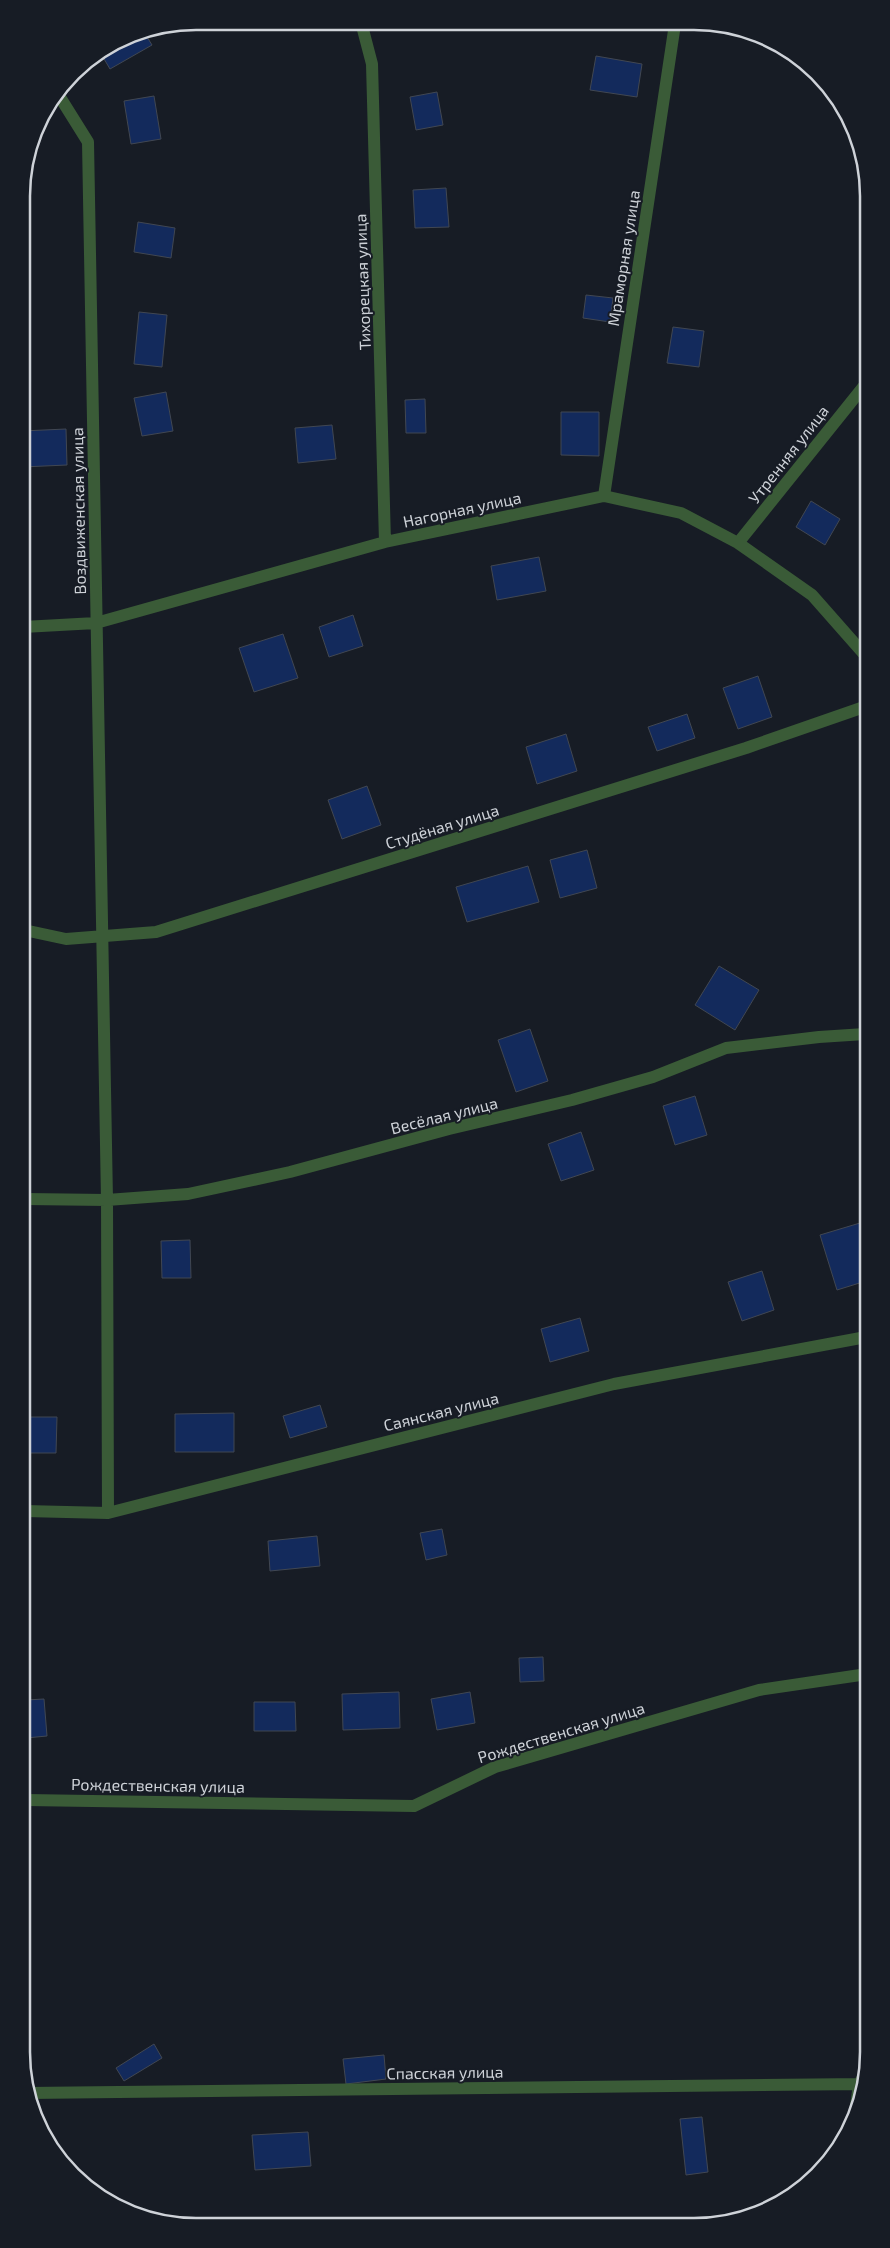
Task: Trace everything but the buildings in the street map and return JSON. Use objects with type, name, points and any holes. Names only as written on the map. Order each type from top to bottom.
[{"type":"street","name":"Тихорецкая улица","points":[[363,30],[372,64],[385,542]]},
{"type":"street","name":"Мраморная улица","points":[[604,496],[674,30]]},
{"type":"street","name":"Воздвиженская улица","points":[[61,99],[88,142],[107,1200],[108,1513]]},
{"type":"street","name":"Утренняя улица","points":[[738,543],[860,391]]},
{"type":"street","name":"Нагорная улица","points":[[30,627],[96,624],[385,542],[604,496],[682,514],[738,543],[812,595],[860,649]]},
{"type":"street","name":"Студёная улица","points":[[30,931],[66,939],[156,932],[746,748],[860,708]]},
{"type":"street","name":"Весёлая улица","points":[[30,1199],[107,1200],[188,1194],[290,1172],[572,1100],[653,1077],[726,1048],[819,1037],[860,1034]]},
{"type":"street","name":"Саянская улица","points":[[30,1511],[108,1513],[614,1384],[860,1338]]},
{"type":"street","name":"Рождественская улица","points":[[30,1800],[414,1806],[495,1767],[750,1692],[860,1675]]},
{"type":"street","name":"Спасская улица","points":[[36,2093],[857,2084]]}]
